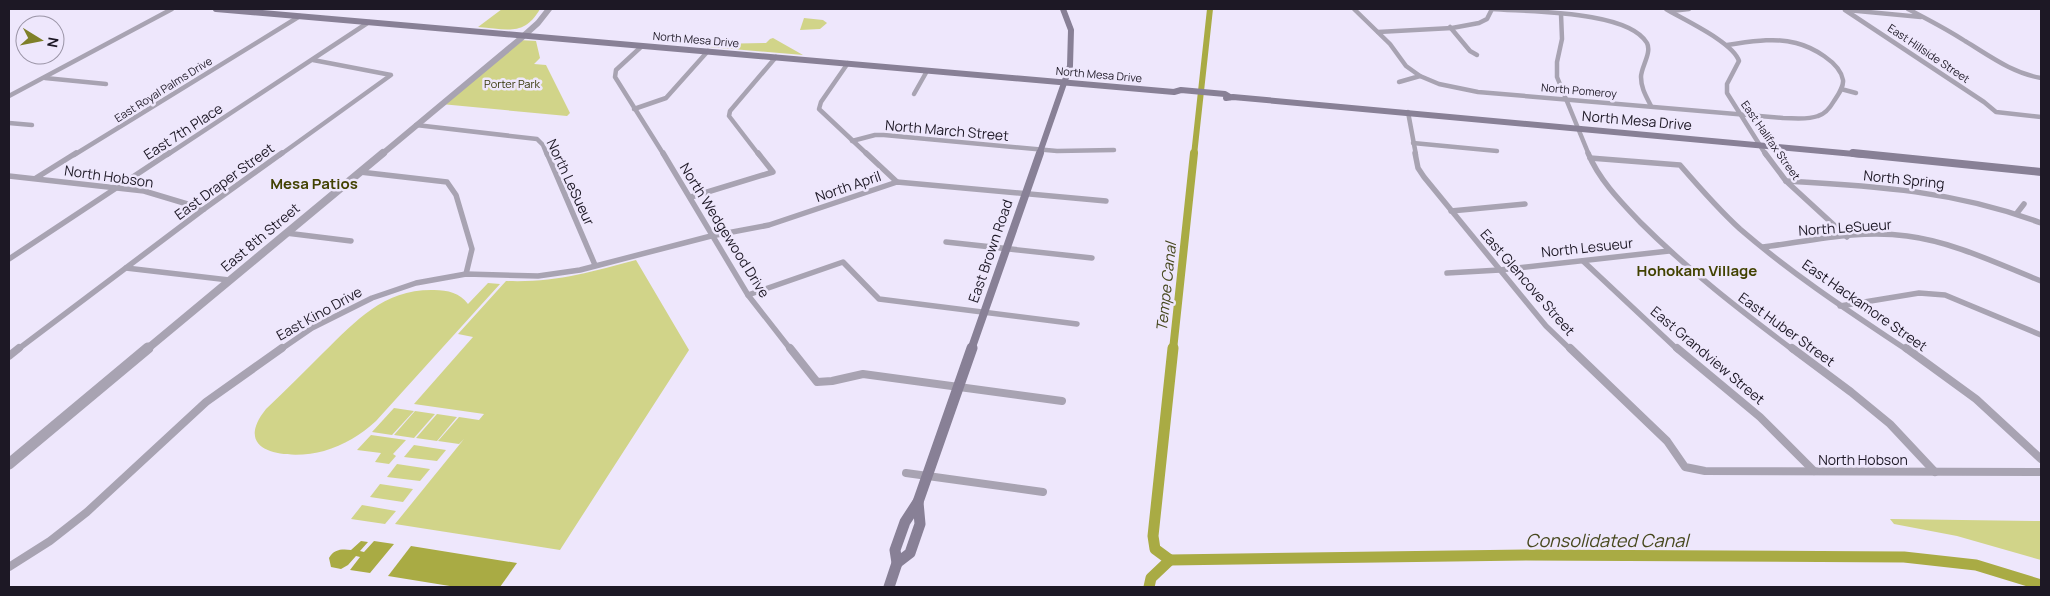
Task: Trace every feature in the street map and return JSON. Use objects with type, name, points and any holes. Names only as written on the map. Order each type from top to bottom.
[{"type":"main road","name":"North Mesa Drive","points":[[216,9],[1577,127],[2041,172]]},
{"type":"main road","name":"East Brown Road","points":[[889,587],[897,564],[910,553],[920,524],[918,502],[1070,66],[1071,30],[1064,9]]},
{"type":"street","points":[[9,96],[172,9]]},
{"type":"street","name":"East 8th Street","points":[[9,464],[525,35],[549,9]]},
{"type":"street","points":[[1354,9],[1390,44],[1406,66],[1420,76]]},
{"type":"street","points":[[1378,32],[1478,24],[1490,16],[1492,9],[1610,19],[1621,24],[1647,44],[1648,50],[1640,75],[1642,88],[1651,106]]},
{"type":"street","points":[[1668,10],[1689,9]]},
{"type":"street","points":[[1908,9],[2017,72],[2030,77],[2041,78]]},
{"type":"street","points":[[1668,10],[1727,45],[1766,40],[1783,40],[1813,50],[1830,62],[1840,73],[1843,80],[1841,89],[1856,93]]},
{"type":"street","points":[[1845,10],[1924,17]]},
{"type":"street","name":"East Hillside Street","points":[[1845,10],[1984,102],[1996,112],[2038,117]]},
{"type":"street","name":"East Huber Street","points":[[1561,14],[1562,39],[1558,62],[1558,77],[1590,158],[1615,196],[1670,250],[1731,304],[1851,392],[1890,424],[1935,472]]},
{"type":"street","name":"East Royal Palms Drive","points":[[36,178],[300,16]]},
{"type":"street","name":"East 7th Place","points":[[9,259],[369,22]]},
{"type":"street","points":[[1450,27],[1470,51],[1477,55]]},
{"type":"street","name":"East Halifax Street","points":[[1727,45],[1737,54],[1739,61],[1727,84],[1727,93],[1739,114],[1786,182],[1847,237]]},
{"type":"street","name":"North Wedgewood Drive","points":[[642,46],[616,70],[615,77],[691,197],[711,236],[748,295],[817,382],[832,381],[863,374],[958,388]]},
{"type":"street","points":[[634,109],[666,98],[708,51]]},
{"type":"street","points":[[691,197],[773,172],[729,116],[730,111],[776,57]]},
{"type":"street","name":"East Draper Street","points":[[9,356],[204,210],[391,75],[313,60]]},
{"type":"street","points":[[848,63],[821,102],[819,110],[897,182]]},
{"type":"street","points":[[914,94],[927,71]]},
{"type":"street","points":[[1399,82],[1420,76]]},
{"type":"street","name":"North Pomeroy","points":[[1420,76],[1458,89],[1783,118],[1820,115],[1829,109],[1841,89]]},
{"type":"street","points":[[44,78],[106,84]]},
{"type":"street","name":"East Glencove Street","points":[[1408,112],[1418,168],[1451,211],[1546,326],[1667,441],[1685,467]]},
{"type":"street","points":[[2038,117],[2041,122]]},
{"type":"street","points":[[9,123],[32,125]]},
{"type":"street","name":"North LeSueur","points":[[416,125],[537,139],[543,145],[596,265]]},
{"type":"street","name":"North March Street","points":[[852,142],[875,135],[884,135],[1042,149]]},
{"type":"street","points":[[1413,143],[1497,151]]},
{"type":"street","points":[[1042,149],[1114,150]]},
{"type":"street","name":"East Hackamore Street","points":[[1590,158],[1680,165],[1711,202],[1763,247],[1840,306],[1954,382],[1999,419],[2041,458]]},
{"type":"street","points":[[360,172],[447,182],[456,194],[472,249],[466,274]]},
{"type":"street","name":"North Hobson","points":[[9,176],[144,191],[204,210]]},
{"type":"street","name":"North April","points":[[711,236],[786,220],[897,182],[1090,201],[1106,200]]},
{"type":"street","name":"North Spring","points":[[1786,182],[1918,190],[1968,199],[2018,213],[2041,223]]},
{"type":"street","points":[[1451,211],[1524,204]]},
{"type":"street","points":[[2018,213],[2024,204]]},
{"type":"street","points":[[286,234],[350,241]]},
{"type":"street","name":"North LeSueur","points":[[1763,247],[1889,234],[1919,238],[1958,249],[2041,281]]},
{"type":"street","name":"East Kino Drive","points":[[9,566],[50,541],[87,512],[206,402],[312,328],[372,298],[416,283],[466,274],[538,276],[596,265],[711,236]]},
{"type":"street","points":[[946,242],[1092,258]]},
{"type":"street","name":"North Lesueur","points":[[1446,273],[1500,270],[1670,250]]},
{"type":"street","name":"East Grandview Street","points":[[1583,261],[1663,337],[1766,420],[1791,444],[1814,471]]},
{"type":"street","points":[[748,295],[842,262],[879,299],[1077,324]]},
{"type":"street","points":[[126,268],[229,280]]},
{"type":"street","points":[[1840,306],[1919,293],[1945,295],[2041,335]]},
{"type":"street","points":[[958,388],[1062,401]]},
{"type":"street","name":"North Hobson","points":[[1685,467],[1705,471],[2041,472]]},
{"type":"street","points":[[906,473],[1042,492]]},
{"type":"green space","points":[[502,9],[540,9],[528,24],[521,28],[506,30],[478,27]]},
{"type":"green space","points":[[804,18],[823,20],[827,23],[820,29],[800,30]]},
{"type":"green space","points":[[773,38],[803,55],[709,47],[713,44],[766,43]]},
{"type":"green space","name":"Porter Park","points":[[519,40],[536,41],[540,58],[534,64],[546,65],[570,113],[567,116],[441,104]]},
{"type":"green space","points":[[636,260],[689,350],[560,550],[395,524],[464,439],[459,444],[438,441],[459,417],[479,420],[484,414],[414,404],[473,337],[458,334],[506,281],[556,278]]},
{"type":"green space","points":[[488,283],[500,284],[376,421],[364,431],[338,446],[311,454],[282,454],[269,451],[260,445],[255,436],[257,424],[266,409],[360,318],[386,301],[416,291],[434,290],[453,293],[461,297],[468,304]]},
{"type":"green space","points":[[394,408],[414,411],[392,435],[372,432]]},
{"type":"green space","points":[[415,411],[435,414],[414,438],[394,435]]},
{"type":"green space","points":[[437,414],[457,417],[437,441],[416,438]]},
{"type":"green space","points":[[371,435],[406,440],[393,454],[396,456],[389,464],[375,462],[381,453],[357,450]]},
{"type":"green space","points":[[414,445],[446,450],[437,461],[404,457]]},
{"type":"green space","points":[[397,464],[430,469],[420,481],[387,477]]},
{"type":"green space","points":[[380,484],[413,489],[403,502],[370,497]]},
{"type":"green space","points":[[362,505],[396,511],[385,524],[351,519]]},
{"type":"green space","points":[[1890,519],[2041,521],[2041,560],[1957,536],[1894,524]]},
{"type":"shaded area","points":[[361,541],[368,542],[360,551],[364,552],[374,541],[394,544],[370,573],[350,570],[360,557],[356,556],[348,565],[341,569],[331,567],[329,558],[333,553],[341,550],[351,550]]},
{"type":"shaded area","points":[[411,546],[517,563],[500,587],[456,587],[388,576]]},
{"type":"waterway","name":"Tempe Canal","points":[[1194,155],[1210,9]]},
{"type":"waterway","name":"Tempe Canal","points":[[1173,350],[1194,153]]},
{"type":"waterway","name":"Tempe Canal","points":[[1170,560],[1155,549],[1153,536],[1173,348]]},
{"type":"waterway","name":"Consolidated Canal","points":[[1170,560],[1526,555],[1904,557],[1976,565],[2041,585]]},
{"type":"waterway","points":[[1149,587],[1151,578],[1170,560]]},
{"type":"district","name":"Mesa Patios","points":[[314,183]]},
{"type":"district","name":"Hohokam Village","points":[[1697,270]]}]
